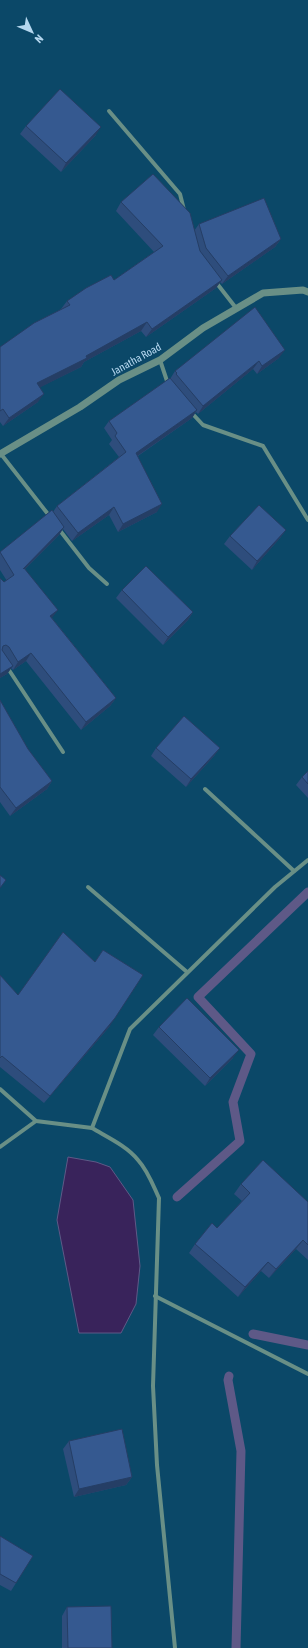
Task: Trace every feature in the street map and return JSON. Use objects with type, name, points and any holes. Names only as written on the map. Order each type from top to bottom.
[{"type":"street","points":[[109,111],[180,194],[186,216]]},
{"type":"street","points":[[212,277],[236,308]]},
{"type":"street","name":"Janatha Road","points":[[0,454],[80,407],[119,380],[160,360],[202,328],[263,293],[303,290],[308,292]]},
{"type":"street","points":[[160,360],[166,383],[171,388]]},
{"type":"street","points":[[189,409],[203,425],[263,446],[308,520]]},
{"type":"street","points":[[0,454],[52,520]]},
{"type":"street","points":[[56,526],[89,568],[107,584]]},
{"type":"street","points":[[4,663],[63,752]]},
{"type":"street","points":[[205,789],[294,871]]},
{"type":"street","points":[[92,1128],[130,1029],[275,887],[308,860]]},
{"type":"street","points":[[88,887],[187,972]]},
{"type":"street","points":[[0,1089],[36,1121],[92,1128],[116,1142],[138,1159],[151,1178],[159,1198],[152,1386],[157,1465],[175,1648]]},
{"type":"street","points":[[0,1147],[36,1121]]},
{"type":"street","points":[[155,1296],[308,1374]]},
{"type":"shaded area","points":[[68,1157],[96,1162],[110,1167],[133,1200],[140,1266],[136,1304],[121,1333],[79,1333],[57,1220]]},
{"type":"building","points":[[60,89],[101,127],[66,163],[26,126]]},
{"type":"building","points":[[153,174],[190,213],[200,251],[222,280],[152,329],[147,322],[86,356],[87,358],[37,383],[44,394],[9,418],[3,409],[0,411],[0,347],[34,323],[70,305],[67,301],[86,288],[111,275],[114,280],[163,246],[121,202]]},
{"type":"building","points":[[264,198],[281,239],[228,276],[206,248],[199,224]]},
{"type":"building","points":[[255,307],[285,350],[262,366],[259,361],[203,406],[175,371]]},
{"type":"building","points":[[170,378],[197,410],[136,453],[162,504],[123,524],[114,507],[78,533],[57,506],[126,452],[115,436],[117,433],[109,421]]},
{"type":"building","points":[[259,505],[286,530],[257,561],[230,536]]},
{"type":"building","points":[[52,510],[64,527],[23,569],[24,568],[58,610],[50,616],[116,698],[86,722],[31,653],[18,662],[9,647],[6,645],[3,646],[2,650],[13,666],[0,674],[0,578],[4,582],[14,575],[0,552]]},
{"type":"building","points":[[146,566],[193,612],[168,637],[122,590]]},
{"type":"building","points":[[0,700],[28,749],[52,781],[16,808],[0,787]]},
{"type":"building","points":[[184,716],[220,748],[191,779],[156,748]]},
{"type":"building","points":[[308,771],[308,784],[302,777]]},
{"type":"building","points":[[0,875],[6,880],[0,888]]},
{"type":"building","points":[[63,932],[95,962],[103,950],[143,975],[115,1018],[50,1096],[2,1056],[0,1058],[0,975],[18,995]]},
{"type":"building","points":[[187,998],[239,1050],[210,1078],[159,1027]]},
{"type":"building","points":[[263,1160],[308,1202],[308,1245],[303,1240],[276,1269],[268,1262],[245,1287],[195,1244],[212,1223],[217,1228],[250,1193],[241,1184]]},
{"type":"building","points":[[122,1429],[132,1477],[79,1489],[69,1441]]},
{"type":"building","points":[[0,1536],[33,1556],[16,1583],[0,1574]]},
{"type":"building","points":[[111,1606],[112,1648],[68,1648],[67,1607]]},
{"type":"waterway","points":[[177,1197],[240,1141],[233,1102],[251,1054],[198,997],[308,892]]},
{"type":"waterway","points":[[253,1334],[308,1345]]},
{"type":"waterway","points":[[229,1376],[228,1380],[241,1451],[236,1648]]}]
